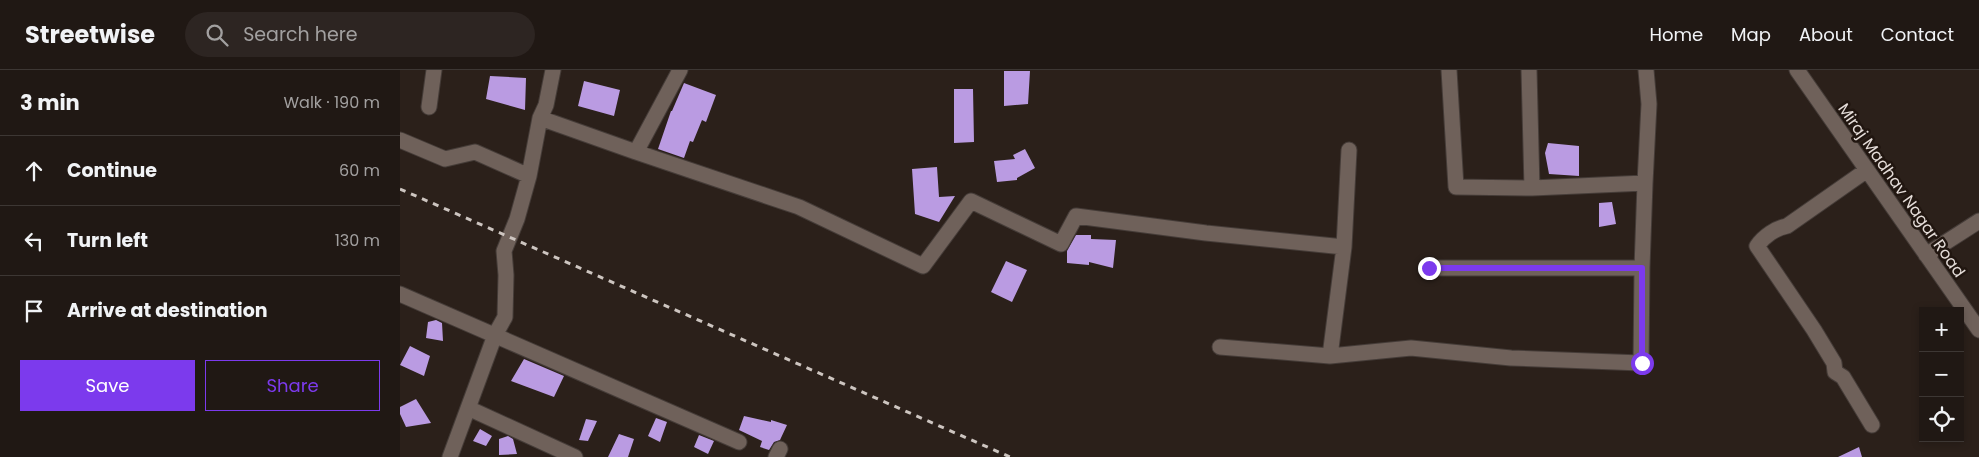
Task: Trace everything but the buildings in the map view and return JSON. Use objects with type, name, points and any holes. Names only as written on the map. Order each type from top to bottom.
[{"type":"street","points":[[429,107],[434,70]]},
{"type":"street","points":[[450,457],[495,335],[505,317],[506,274],[504,251],[517,219],[530,176],[540,118],[546,105],[552,70]]},
{"type":"street","points":[[636,152],[680,70]]},
{"type":"street","points":[[1450,70],[1456,187],[1532,188],[1645,183]]},
{"type":"street","points":[[1529,70],[1532,188]]},
{"type":"street","points":[[1220,347],[1330,356],[1412,348],[1511,358],[1642,363],[1642,268],[1649,104],[1646,70]]},
{"type":"street","name":"Miraj Madhav Nagar Road","points":[[1797,70],[1979,330]]},
{"type":"street","points":[[540,118],[799,207],[923,266],[971,201],[1061,244],[1076,216],[1206,233],[1344,247]]},
{"type":"street","points":[[400,140],[445,159],[475,152],[530,176]]},
{"type":"street","points":[[1330,356],[1344,247],[1349,150]]},
{"type":"street","points":[[1867,170],[1787,226],[1778,228],[1760,241],[1758,246],[1814,330],[1834,363],[1835,372],[1843,377],[1872,424]]},
{"type":"street","points":[[1926,255],[1979,221]]},
{"type":"street","points":[[1429,268],[1642,268]]},
{"type":"street","points":[[400,294],[740,442]]},
{"type":"street","points":[[468,408],[559,454],[575,457]]},
{"type":"railway","points":[[400,189],[1010,457]]},
{"type":"route","points":[[1429,268],[1642,268],[1642,363]]}]
